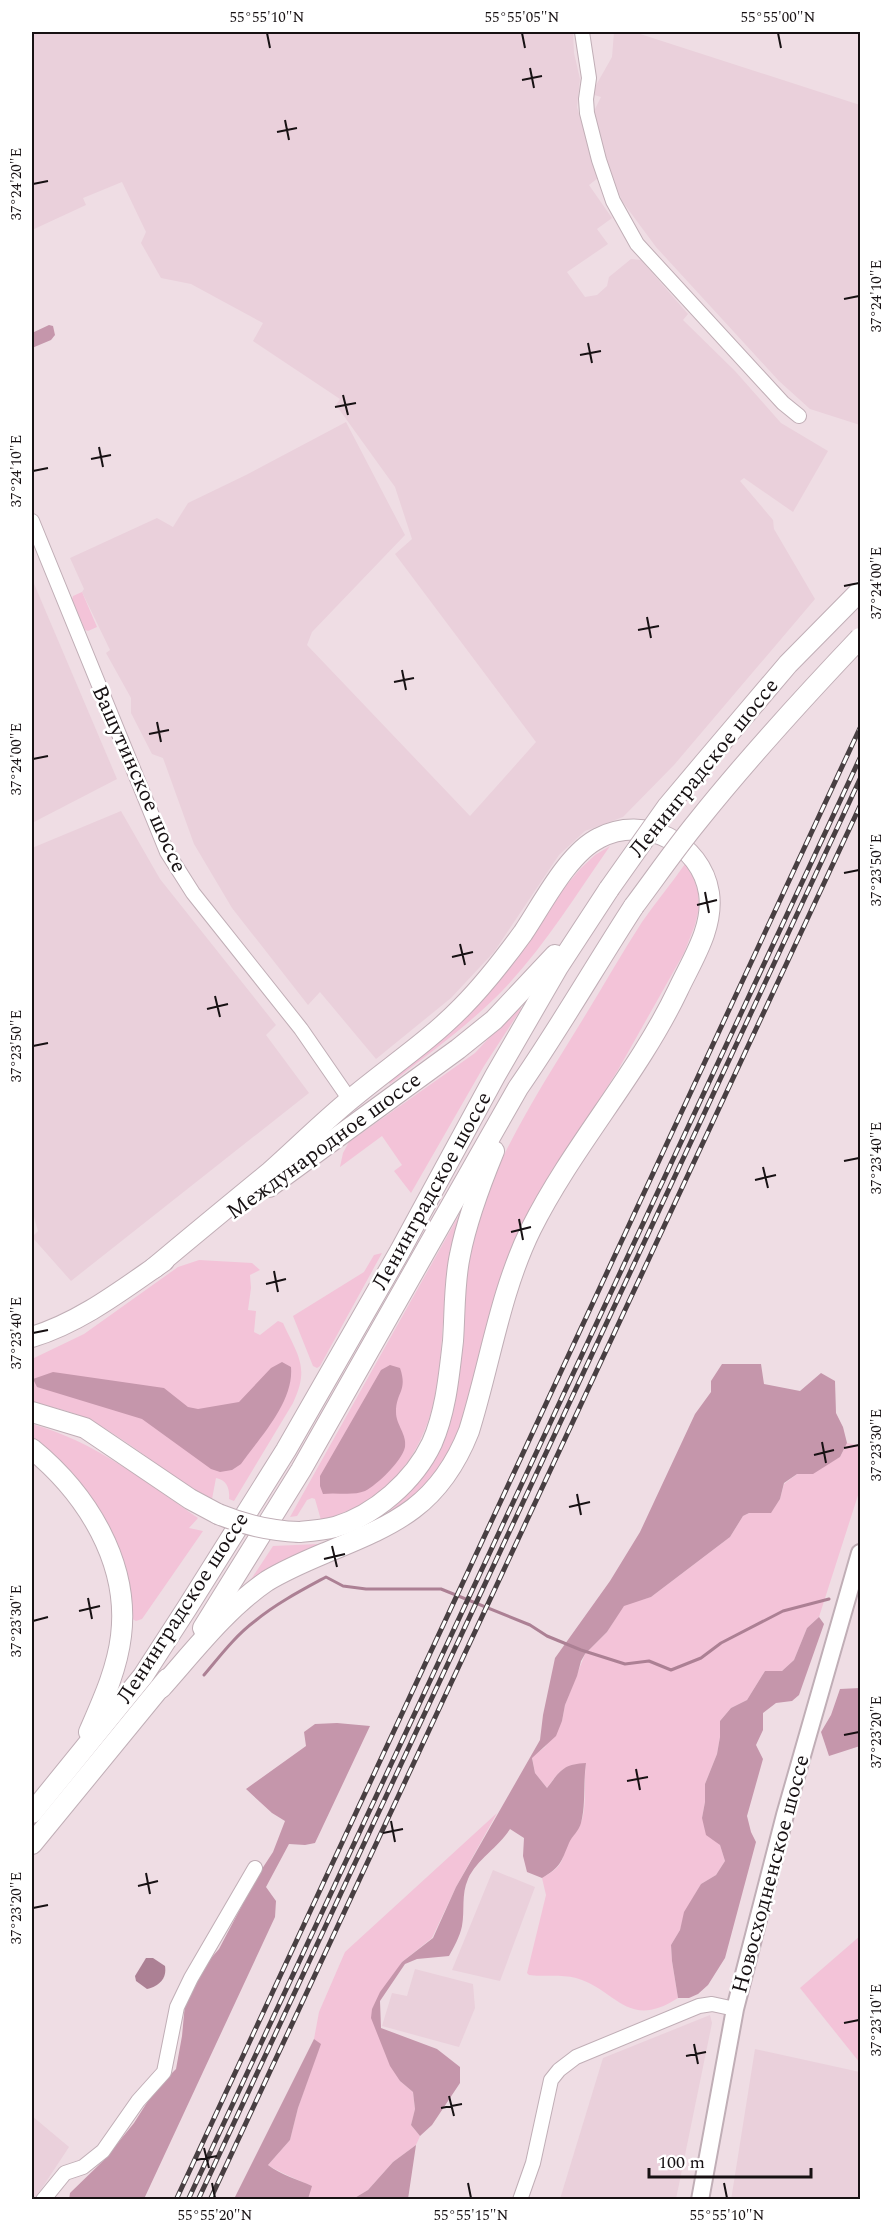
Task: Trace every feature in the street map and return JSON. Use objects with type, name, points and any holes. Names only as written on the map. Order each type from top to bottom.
[{"type":"highway","name":"Ленинградское шоссе","points":[[32,1813],[143,1676],[286,1450],[558,967],[609,889],[667,807],[704,763],[788,664],[861,591]]},
{"type":"highway","name":"Ленинградское шоссе","points":[[32,1844],[161,1688],[209,1618],[301,1470],[501,1118],[634,906],[733,777],[861,638]]},
{"type":"highway","points":[[154,1268],[458,1011],[490,977],[572,860],[589,843],[622,830],[646,830],[658,833],[679,844],[696,861],[709,894],[710,906],[706,930],[662,1023],[555,1187],[531,1229],[511,1276],[469,1431],[460,1455],[446,1478],[424,1501],[398,1520],[268,1580],[237,1605],[161,1688]]},
{"type":"highway","name":"Международное шоссе","points":[[32,1337],[80,1316],[117,1295],[352,1129],[494,1020],[589,919]]},
{"type":"highway","points":[[32,1412],[85,1428],[190,1499],[218,1514],[252,1527],[277,1532],[299,1532],[334,1527],[355,1519],[380,1505],[402,1485],[432,1443],[445,1400],[459,1256],[476,1193],[497,1144],[544,1050]]},
{"type":"highway","points":[[32,1449],[57,1471],[82,1500],[110,1552],[119,1581],[123,1607],[121,1637],[114,1666],[103,1701],[79,1756]]},
{"type":"main road","name":"Новосходненское шоссе","points":[[700,2199],[735,2009],[785,1815],[861,1553]]},
{"type":"street","points":[[582,32],[589,78],[586,99],[599,160],[613,201],[637,244],[783,404],[799,416]]},
{"type":"street","name":"Вашутинское шоссе","points":[[32,522],[167,852],[193,893],[301,1029],[350,1100]]},
{"type":"street","points":[[43,2199],[65,2173],[84,2167],[103,2151],[138,2101],[164,2072],[177,2007],[191,1978],[255,1868]]},
{"type":"street","points":[[520,2199],[533,2163],[551,2080],[559,2070],[576,2057],[699,2006],[712,2004],[735,2009]]},
{"type":"shaded area","points":[[32,32],[573,32],[574,53],[580,79],[577,107],[598,178],[589,185],[612,218],[597,229],[608,244],[567,272],[585,297],[597,295],[607,286],[609,277],[631,259],[641,260],[688,314],[683,320],[735,371],[781,423],[828,451],[793,512],[744,478],[740,481],[773,520],[774,529],[815,599],[674,765],[623,817],[585,831],[559,855],[494,952],[451,998],[376,1059],[320,992],[308,1005],[232,908],[194,844],[163,758],[152,754],[131,713],[131,698],[106,653],[110,650],[82,592],[84,589],[70,558],[157,518],[173,527],[188,503],[346,422],[405,535],[312,632],[307,645],[470,816],[536,742],[395,554],[412,539],[395,487],[336,405],[340,399],[253,341],[263,323],[191,284],[161,278],[141,243],[146,232],[122,182],[83,198],[86,205],[32,230]]},
{"type":"shaded area","points":[[614,32],[634,32],[860,105],[860,425],[810,409],[779,381],[656,247],[622,201],[605,158],[593,113],[601,97],[591,94],[612,57]]},
{"type":"shaded area","points":[[49,325],[53,326],[55,335],[51,340],[32,348],[32,333]]},
{"type":"shaded area","points":[[32,579],[117,779],[32,823]]},
{"type":"shaded area","points":[[82,592],[97,627],[88,631],[85,630],[72,600],[73,596]]},
{"type":"shaded area","points":[[121,811],[160,879],[276,1025],[266,1035],[309,1093],[71,1281],[32,1237],[38,1231],[32,1210],[32,848]]},
{"type":"shaded area","points":[[610,846],[546,938],[503,990],[462,1027],[390,1084],[387,1079],[538,925],[581,868],[595,855]]},
{"type":"shaded area","points":[[685,864],[694,879],[699,908],[684,953],[618,1070],[540,1193],[507,1259],[495,1295],[464,1421],[441,1468],[426,1486],[381,1519],[420,1481],[445,1436],[454,1404],[459,1372],[466,1271],[471,1238],[491,1181],[528,1110],[627,946]]},
{"type":"shaded area","points":[[521,1003],[521,1009],[484,1066],[411,1193],[394,1171],[402,1165],[382,1136],[340,1167],[343,1153],[349,1142],[475,1053]]},
{"type":"shaded area","points":[[459,1215],[461,1216],[445,1302],[435,1397],[420,1441],[396,1476],[381,1491],[363,1503],[321,1520],[315,1499],[312,1498],[307,1500],[297,1516],[290,1517]]},
{"type":"shaded area","points":[[382,1253],[320,1366],[317,1368],[313,1366],[293,1316],[364,1272],[374,1255]]},
{"type":"shaded area","points":[[199,1260],[252,1263],[260,1270],[250,1275],[248,1310],[256,1311],[254,1332],[260,1335],[278,1321],[283,1323],[300,1362],[301,1380],[293,1403],[234,1501],[229,1499],[227,1486],[220,1479],[216,1478],[212,1499],[90,1420],[32,1402],[32,1359],[84,1334],[178,1267]]},
{"type":"shaded area","points":[[282,1362],[291,1367],[287,1393],[282,1406],[241,1464],[232,1470],[220,1472],[211,1469],[142,1419],[37,1387],[33,1379],[53,1372],[164,1388],[188,1407],[198,1409],[239,1402],[271,1368]]},
{"type":"shaded area","points":[[722,1364],[761,1364],[764,1384],[800,1391],[821,1373],[835,1381],[836,1413],[847,1443],[840,1457],[813,1474],[797,1474],[784,1483],[780,1499],[771,1513],[749,1513],[743,1516],[730,1537],[651,1597],[624,1606],[607,1632],[585,1654],[565,1705],[556,1736],[532,1758],[535,1773],[547,1788],[567,1767],[586,1763],[581,1823],[570,1840],[560,1864],[542,1878],[527,1872],[523,1856],[524,1838],[510,1829],[477,1865],[468,1879],[461,1930],[449,1956],[417,1959],[405,1964],[380,2001],[381,2028],[437,2049],[460,2067],[460,2083],[432,2125],[420,2136],[411,2125],[415,2109],[413,2092],[400,2081],[390,2066],[371,2018],[372,2009],[380,1992],[402,1962],[433,1938],[456,1887],[540,1740],[555,1658],[610,1581],[640,1532],[695,1414],[711,1392],[711,1381]]},
{"type":"shaded area","points":[[390,1365],[400,1368],[403,1382],[396,1412],[405,1442],[403,1453],[376,1484],[365,1491],[323,1494],[320,1476],[381,1370]]},
{"type":"shaded area","points":[[32,1424],[55,1431],[98,1452],[198,1518],[189,1528],[203,1531],[142,1619],[136,1621],[129,1617],[79,1484],[61,1463],[32,1438]]},
{"type":"shaded area","points":[[847,1443],[860,1448],[860,1489],[819,1617],[807,1628],[794,1660],[782,1671],[765,1671],[747,1700],[731,1708],[720,1721],[717,1754],[705,1784],[702,1818],[720,1845],[725,1861],[716,1875],[701,1884],[685,1912],[680,1930],[671,1945],[678,1998],[661,2007],[646,2010],[634,2009],[590,1983],[576,1978],[529,1975],[527,1973],[546,1895],[542,1878],[558,1866],[569,1841],[580,1825],[585,1803],[586,1764],[563,1769],[547,1788],[535,1773],[532,1757],[545,1747],[562,1721],[565,1705],[585,1654],[607,1632],[624,1605],[651,1597],[730,1537],[743,1516],[749,1513],[771,1512],[780,1499],[784,1484],[797,1474],[826,1465],[840,1457]]},
{"type":"shaded area","points":[[338,1540],[291,1559],[248,1584],[273,1546],[318,1544]]},
{"type":"shaded area","points":[[819,1617],[824,1624],[799,1695],[792,1701],[776,1703],[763,1713],[763,1730],[756,1745],[763,1759],[747,1816],[756,1842],[725,1958],[708,1985],[698,1994],[689,1998],[678,1998],[671,1945],[680,1930],[684,1912],[701,1884],[716,1875],[725,1861],[720,1845],[706,1835],[702,1818],[705,1784],[717,1754],[720,1721],[731,1708],[747,1700],[765,1671],[782,1671],[794,1660],[807,1628]]},
{"type":"shaded area","points":[[860,1688],[860,1746],[829,1756],[821,1732],[831,1715],[840,1689]]},
{"type":"shaded area","points":[[315,1724],[370,1726],[315,1843],[289,1844],[266,1887],[276,1901],[275,1917],[144,2199],[69,2200],[70,2193],[104,2160],[134,2123],[155,2090],[176,2069],[185,2004],[198,1973],[219,1949],[258,1875],[273,1852],[285,1821],[272,1813],[246,1789],[306,1746],[304,1732]]},
{"type":"shaded area","points":[[497,1813],[456,1887],[432,1938],[402,1962],[372,2009],[400,2081],[413,2092],[415,2109],[411,2125],[420,2136],[416,2145],[393,2162],[368,2190],[353,2199],[308,2199],[311,2186],[268,2165],[290,2140],[298,2108],[320,2044],[314,2039],[319,2012],[345,1952]]},
{"type":"shaded area","points":[[493,1870],[535,1887],[500,1981],[452,1970]]},
{"type":"shaded area","points":[[860,1936],[860,2063],[800,1988]]},
{"type":"shaded area","points":[[146,1958],[153,1958],[165,1966],[165,1975],[161,1981],[147,1989],[136,1981],[135,1976]]},
{"type":"shaded area","points":[[415,1969],[473,1984],[475,2008],[459,2047],[382,2026],[392,1993],[407,1996]]},
{"type":"shaded area","points":[[710,2015],[712,2023],[676,2199],[560,2199],[603,2058]]},
{"type":"shaded area","points":[[314,2039],[321,2044],[298,2108],[290,2140],[268,2165],[312,2186],[308,2199],[234,2199]]},
{"type":"shaded area","points":[[755,2049],[860,2072],[860,2189],[858,2199],[731,2200]]},
{"type":"shaded area","points":[[32,2116],[69,2147],[34,2200],[32,2199]]},
{"type":"shaded area","points":[[416,2145],[408,2199],[353,2199],[368,2190],[393,2162]]},
{"type":"waterway","points":[[204,1675],[234,1640],[255,1621],[326,1577],[343,1586],[366,1589],[441,1589],[530,1625],[547,1636],[581,1650],[625,1664],[649,1661],[671,1670],[701,1658],[721,1643],[783,1611],[829,1599]]},
{"type":"railway","points":[[176,2200],[860,728]]},
{"type":"railway","points":[[188,2200],[860,758]]},
{"type":"railway","points":[[198,2200],[860,779]]},
{"type":"railway","points":[[210,2200],[860,806]]}]
